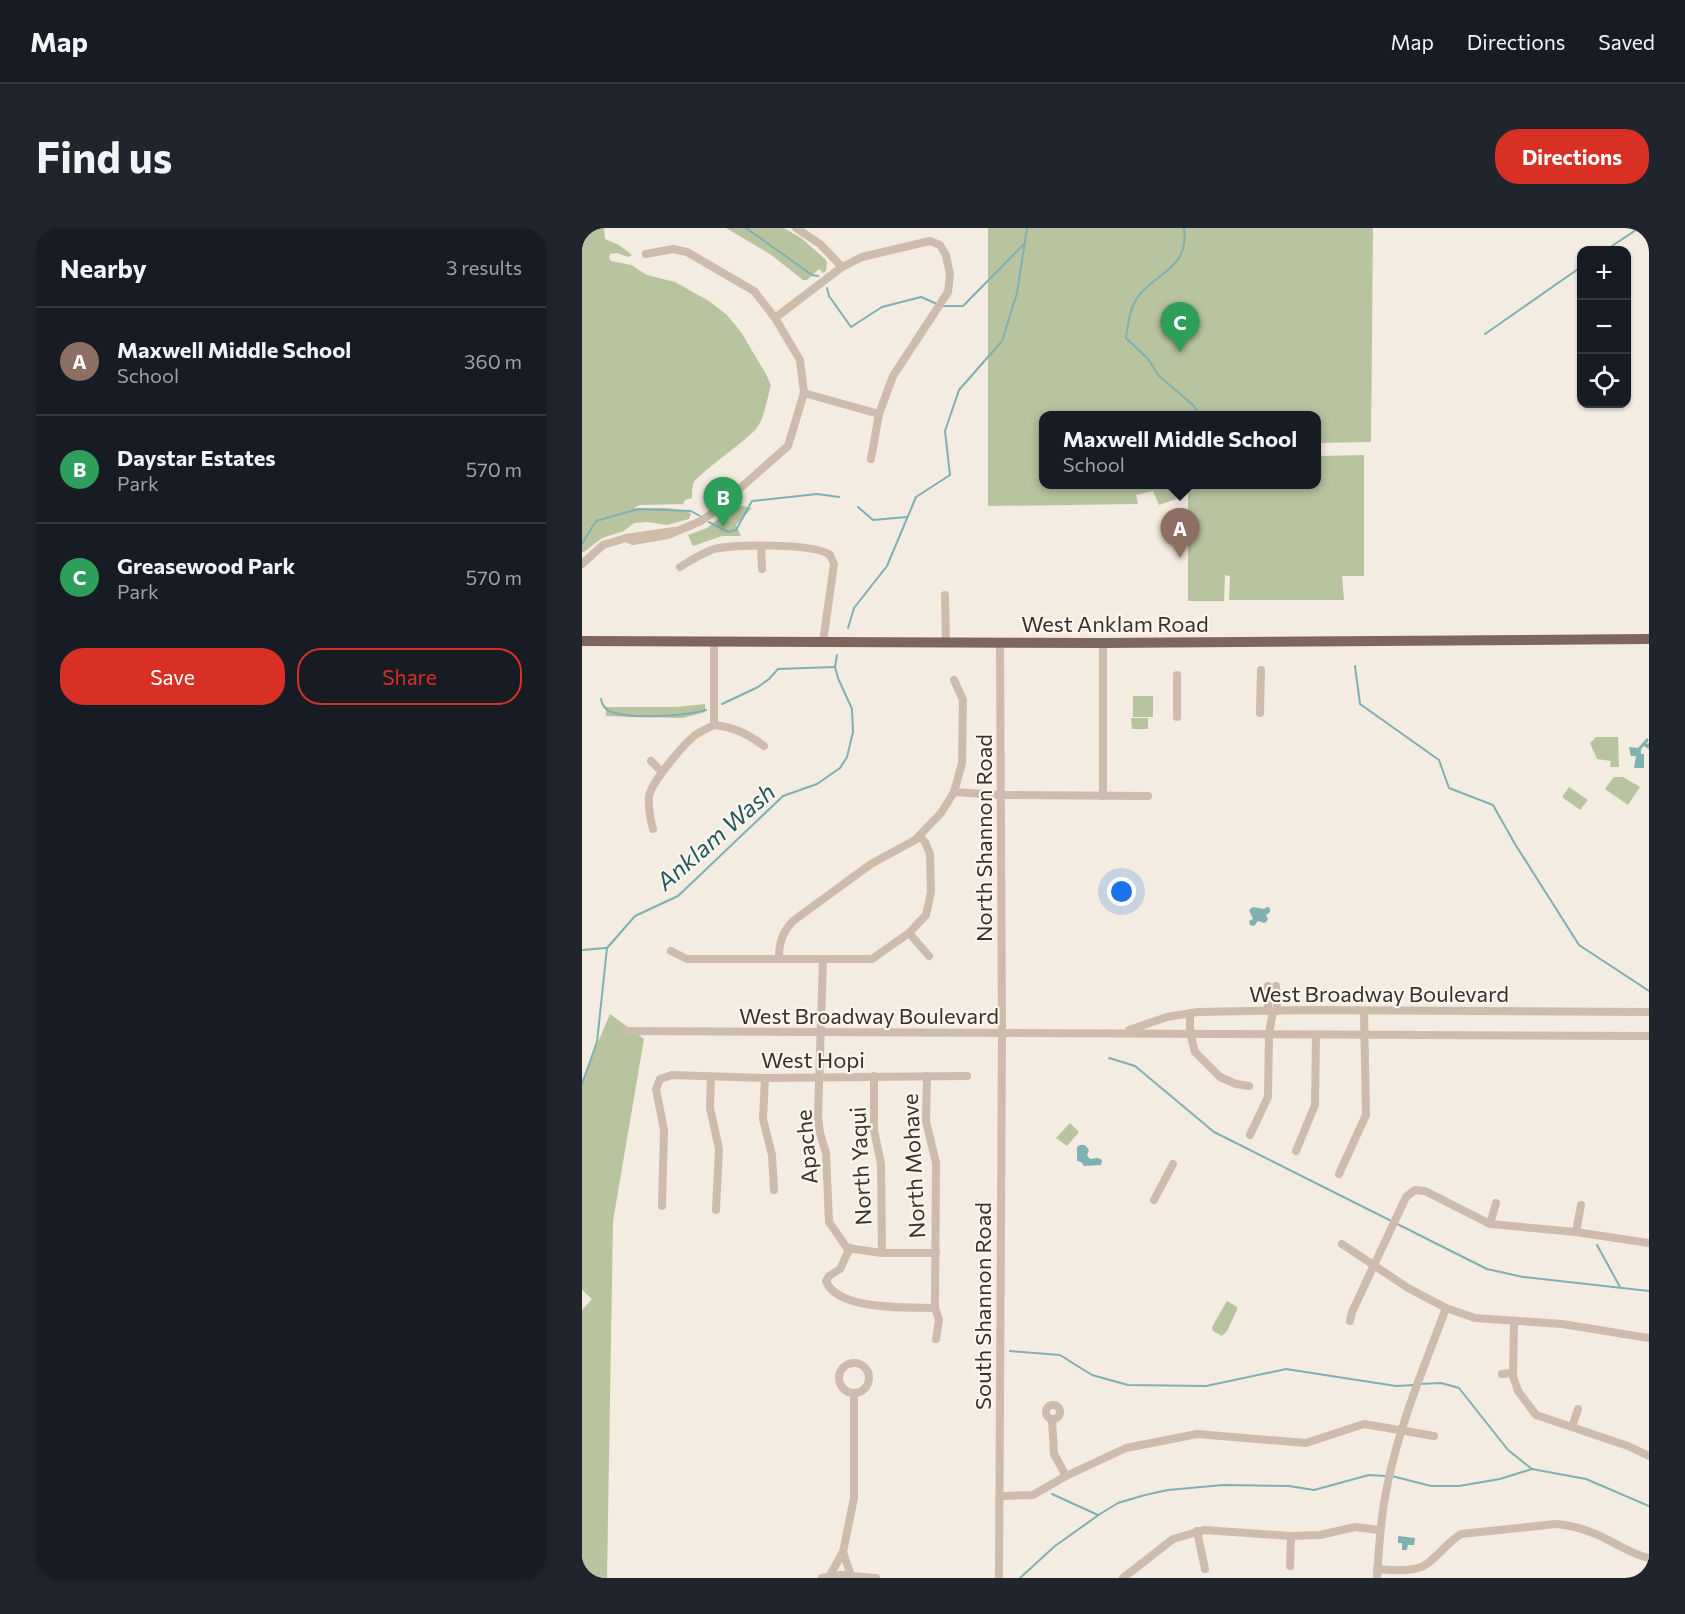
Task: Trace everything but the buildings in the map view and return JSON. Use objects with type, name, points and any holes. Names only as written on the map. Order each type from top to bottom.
[{"type":"main road","name":"West Anklam Road","points":[[582,641],[1103,643],[1649,639]]},
{"type":"street","points":[[796,228],[820,244],[842,267]]},
{"type":"street","points":[[776,318],[842,267],[862,257],[926,242],[943,244],[950,274],[948,292],[893,376],[879,414],[871,459]]},
{"type":"street","points":[[582,564],[603,545],[626,538],[674,531],[701,521],[711,514],[788,446],[804,393],[800,360],[776,318],[754,291],[687,252],[673,249],[646,254]]},
{"type":"street","points":[[804,393],[879,414]]},
{"type":"street","points":[[760,546],[762,569]]},
{"type":"street","points":[[680,567],[714,549],[729,547],[760,546],[820,550],[832,553],[834,564],[823,642]]},
{"type":"street","points":[[945,595],[946,643]]},
{"type":"street","points":[[714,642],[714,725]]},
{"type":"street","name":"North Shannon Road","points":[[1000,643],[1002,1033]]},
{"type":"street","points":[[1103,643],[1103,796]]},
{"type":"street","points":[[1260,713],[1261,670]]},
{"type":"street","points":[[1177,675],[1177,717]]},
{"type":"street","points":[[779,958],[784,930],[793,921],[871,864],[919,836],[941,813],[954,792],[962,763],[963,700],[954,680]]},
{"type":"street","points":[[653,829],[649,815],[650,794],[662,772],[694,736],[714,725],[729,727],[748,734],[764,746]]},
{"type":"street","points":[[651,761],[662,772]]},
{"type":"street","points":[[954,792],[1000,795],[1148,796]]},
{"type":"street","points":[[671,951],[687,959],[872,959],[909,933],[926,915],[930,904],[930,854],[925,842],[919,836]]},
{"type":"street","points":[[909,933],[929,956]]},
{"type":"street","name":"Apache","points":[[823,960],[818,1116],[826,1153],[829,1222],[847,1248],[850,1248]]},
{"type":"street","points":[[1250,1135],[1268,1097],[1269,1034],[1273,1011],[1272,986]]},
{"type":"street","name":"West Broadway Boulevard","points":[[1113,1033],[1143,1027],[1167,1017],[1190,1013],[1273,1011],[1649,1012]]},
{"type":"street","points":[[1339,1174],[1366,1115],[1364,1011]]},
{"type":"street","points":[[1190,1013],[1190,1033],[1195,1052],[1220,1077],[1236,1084],[1249,1086]]},
{"type":"street","name":"West Broadway Boulevard","points":[[624,1031],[1649,1036]]},
{"type":"street","name":"South Shannon Road","points":[[999,1578],[1002,1033]]},
{"type":"street","points":[[1296,1151],[1315,1105],[1316,1035]]},
{"type":"street","name":"West Hopi","points":[[663,1206],[664,1130],[656,1089],[660,1079],[672,1075],[765,1078],[967,1076]]},
{"type":"street","name":"North Yaqui","points":[[874,1076],[873,1112],[881,1164],[882,1252]]},
{"type":"street","name":"North Mohave","points":[[927,1076],[927,1121],[936,1162],[935,1308],[939,1320],[936,1340]]},
{"type":"street","points":[[711,1077],[710,1108],[719,1149],[716,1210]]},
{"type":"street","points":[[765,1078],[763,1119],[772,1155],[774,1190]]},
{"type":"street","points":[[1154,1200],[1173,1164]]},
{"type":"street","points":[[1350,1321],[1373,1264],[1412,1187],[1425,1191],[1490,1224],[1576,1232],[1649,1243]]},
{"type":"street","points":[[1490,1224],[1496,1203]]},
{"type":"street","points":[[1576,1232],[1581,1205]]},
{"type":"street","points":[[1342,1244],[1408,1288],[1446,1308],[1474,1318],[1562,1324],[1649,1338]]},
{"type":"street","points":[[935,1308],[875,1305],[853,1301],[833,1293],[826,1281],[840,1269],[850,1248],[936,1254]]},
{"type":"street","points":[[1377,1578],[1379,1530],[1401,1429],[1446,1308]]},
{"type":"street","points":[[1514,1321],[1513,1373],[1518,1391],[1536,1415],[1628,1446],[1649,1456]]},
{"type":"street","points":[[1502,1374],[1513,1373]]},
{"type":"street","points":[[825,1578],[843,1552],[854,1498],[854,1393]]},
{"type":"street","points":[[1572,1427],[1578,1409]]},
{"type":"street","points":[[1053,1419],[1054,1454],[1066,1476]]},
{"type":"street","points":[[1000,1496],[1033,1495],[1066,1476],[1126,1448],[1197,1434],[1306,1443],[1364,1424],[1434,1436]]},
{"type":"street","points":[[1377,1569],[1401,1570],[1422,1567],[1452,1539],[1461,1534],[1556,1524],[1593,1533],[1639,1556],[1649,1558]]},
{"type":"street","points":[[1123,1578],[1173,1539],[1211,1529],[1291,1536],[1320,1535],[1355,1527],[1379,1530]]},
{"type":"street","points":[[1197,1532],[1205,1569]]},
{"type":"street","points":[[1290,1566],[1291,1536]]},
{"type":"street","points":[[843,1552],[850,1576]]},
{"type":"street","points":[[825,1578],[850,1576],[876,1578]]},
{"type":"green space","points":[[582,228],[604,228],[605,239],[619,245],[632,255],[628,257],[617,253],[610,254],[611,261],[631,265],[647,275],[675,282],[709,301],[727,315],[741,332],[771,385],[764,413],[756,429],[696,480],[693,484],[692,498],[685,500],[683,504],[635,507],[636,509],[677,509],[691,513],[689,519],[667,525],[648,522],[634,523],[624,531],[602,538],[584,552],[582,552]]},
{"type":"green space","points":[[726,228],[784,228],[801,238],[825,259],[826,271],[823,273],[819,269],[807,280],[803,280],[770,254]]},
{"type":"green space","points":[[988,228],[1373,228],[1371,442],[1321,443],[1321,411],[1039,411],[1039,489],[1176,489],[1179,498],[1159,505],[1153,491],[1136,495],[1138,504],[988,506]]},
{"type":"green space","points":[[1364,455],[1364,576],[1342,576],[1344,600],[1229,600],[1230,576],[1225,575],[1224,601],[1188,601],[1188,489],[1321,489],[1321,456]]},
{"type":"green space","points":[[737,505],[752,508],[736,525],[741,536],[722,536],[693,546],[688,535],[707,528]]},
{"type":"green space","points":[[1133,696],[1153,696],[1153,717],[1133,717]]},
{"type":"green space","points":[[705,704],[705,712],[683,718],[606,716],[606,707],[676,707]]},
{"type":"green space","points":[[1131,718],[1148,718],[1148,729],[1132,729]]},
{"type":"green space","points":[[1596,737],[1618,737],[1619,767],[1610,767],[1611,761],[1597,759],[1590,743]]},
{"type":"green space","points":[[1614,777],[1623,777],[1640,787],[1628,805],[1605,789]]},
{"type":"green space","points":[[1569,787],[1588,800],[1580,810],[1562,797]]},
{"type":"green space","points":[[610,1014],[644,1039],[613,1221],[607,1578],[582,1578],[582,1310],[592,1299],[582,1290],[582,1080]]},
{"type":"green space","points":[[1070,1123],[1079,1132],[1067,1146],[1056,1138]]},
{"type":"green space","points":[[1227,1301],[1237,1307],[1237,1310],[1227,1331],[1222,1336],[1213,1331],[1212,1327]]},
{"type":"water","points":[[1647,738],[1649,740],[1646,744],[1649,743],[1649,749],[1644,746],[1641,749],[1641,754],[1644,754],[1644,768],[1634,768],[1636,756],[1631,756],[1629,747],[1638,748]]},
{"type":"water","points":[[1253,907],[1270,908],[1270,912],[1266,915],[1268,919],[1266,922],[1258,921],[1254,926],[1250,925],[1249,921],[1253,919],[1249,910]]},
{"type":"water","points":[[1085,1145],[1089,1150],[1087,1155],[1090,1159],[1102,1160],[1101,1165],[1084,1166],[1077,1161],[1077,1147]]},
{"type":"water","points":[[1398,1536],[1415,1538],[1414,1545],[1408,1545],[1407,1550],[1402,1550],[1402,1543],[1398,1543]]},
{"type":"waterway","points":[[582,242],[587,228]]},
{"type":"waterway","points":[[746,228],[812,275],[818,276]]},
{"type":"waterway","name":"Anklam Wash","points":[[848,628],[854,608],[887,566],[916,497],[950,475],[945,431],[959,390],[1002,341],[1017,293],[1027,228]]},
{"type":"waterway","points":[[1184,228],[1184,241],[1178,260],[1140,294],[1130,315],[1126,338],[1148,359],[1159,376],[1193,405],[1197,411]]},
{"type":"waterway","points":[[1612,246],[1639,228]]},
{"type":"waterway","points":[[942,306],[963,306],[1024,244]]},
{"type":"waterway","points":[[1485,334],[1577,270]]},
{"type":"waterway","points":[[827,288],[829,296],[851,327],[882,307],[921,297],[937,304]]},
{"type":"waterway","points":[[709,522],[728,532],[736,530],[752,501],[817,494],[839,497]]},
{"type":"waterway","points":[[858,507],[873,520],[907,517]]},
{"type":"waterway","points":[[582,544],[596,521],[638,509],[691,511],[700,516]]},
{"type":"waterway","name":"Anklam Wash","points":[[582,1084],[597,1042],[607,948],[635,916],[678,896],[783,796],[817,784],[840,768],[847,757],[853,732],[852,709],[838,678],[835,667],[837,655]]},
{"type":"waterway","points":[[1355,666],[1360,704],[1439,760],[1449,788],[1493,805],[1579,945],[1649,991]]},
{"type":"waterway","points":[[722,704],[758,687],[778,669],[834,667]]},
{"type":"waterway","points":[[601,699],[609,711],[618,714],[672,715],[706,710]]},
{"type":"waterway","points":[[582,950],[606,948]]},
{"type":"waterway","points":[[1109,1058],[1135,1066],[1214,1132],[1487,1269],[1523,1277],[1649,1291]]},
{"type":"waterway","points":[[1597,1245],[1620,1287]]},
{"type":"waterway","points":[[1010,1351],[1060,1355],[1092,1375],[1128,1385],[1206,1386],[1286,1369],[1396,1386],[1414,1385]]},
{"type":"waterway","points":[[1420,1384],[1441,1383],[1459,1388],[1508,1450],[1532,1469]]},
{"type":"waterway","points":[[1392,1476],[1431,1486],[1459,1486],[1500,1479],[1532,1469],[1586,1479],[1649,1506]]},
{"type":"waterway","points":[[1020,1578],[1055,1546],[1100,1514],[1118,1503],[1145,1495],[1168,1490],[1223,1485],[1289,1486],[1314,1490],[1369,1475],[1386,1476]]},
{"type":"waterway","points":[[1052,1494],[1098,1515]]},
{"type":"place","name":"Greasewood Park","points":[[1180,352]]},
{"type":"place","name":"Daystar Estates","points":[[723,527]]},
{"type":"place","name":"Maxwell Middle School","points":[[1180,558]]}]
